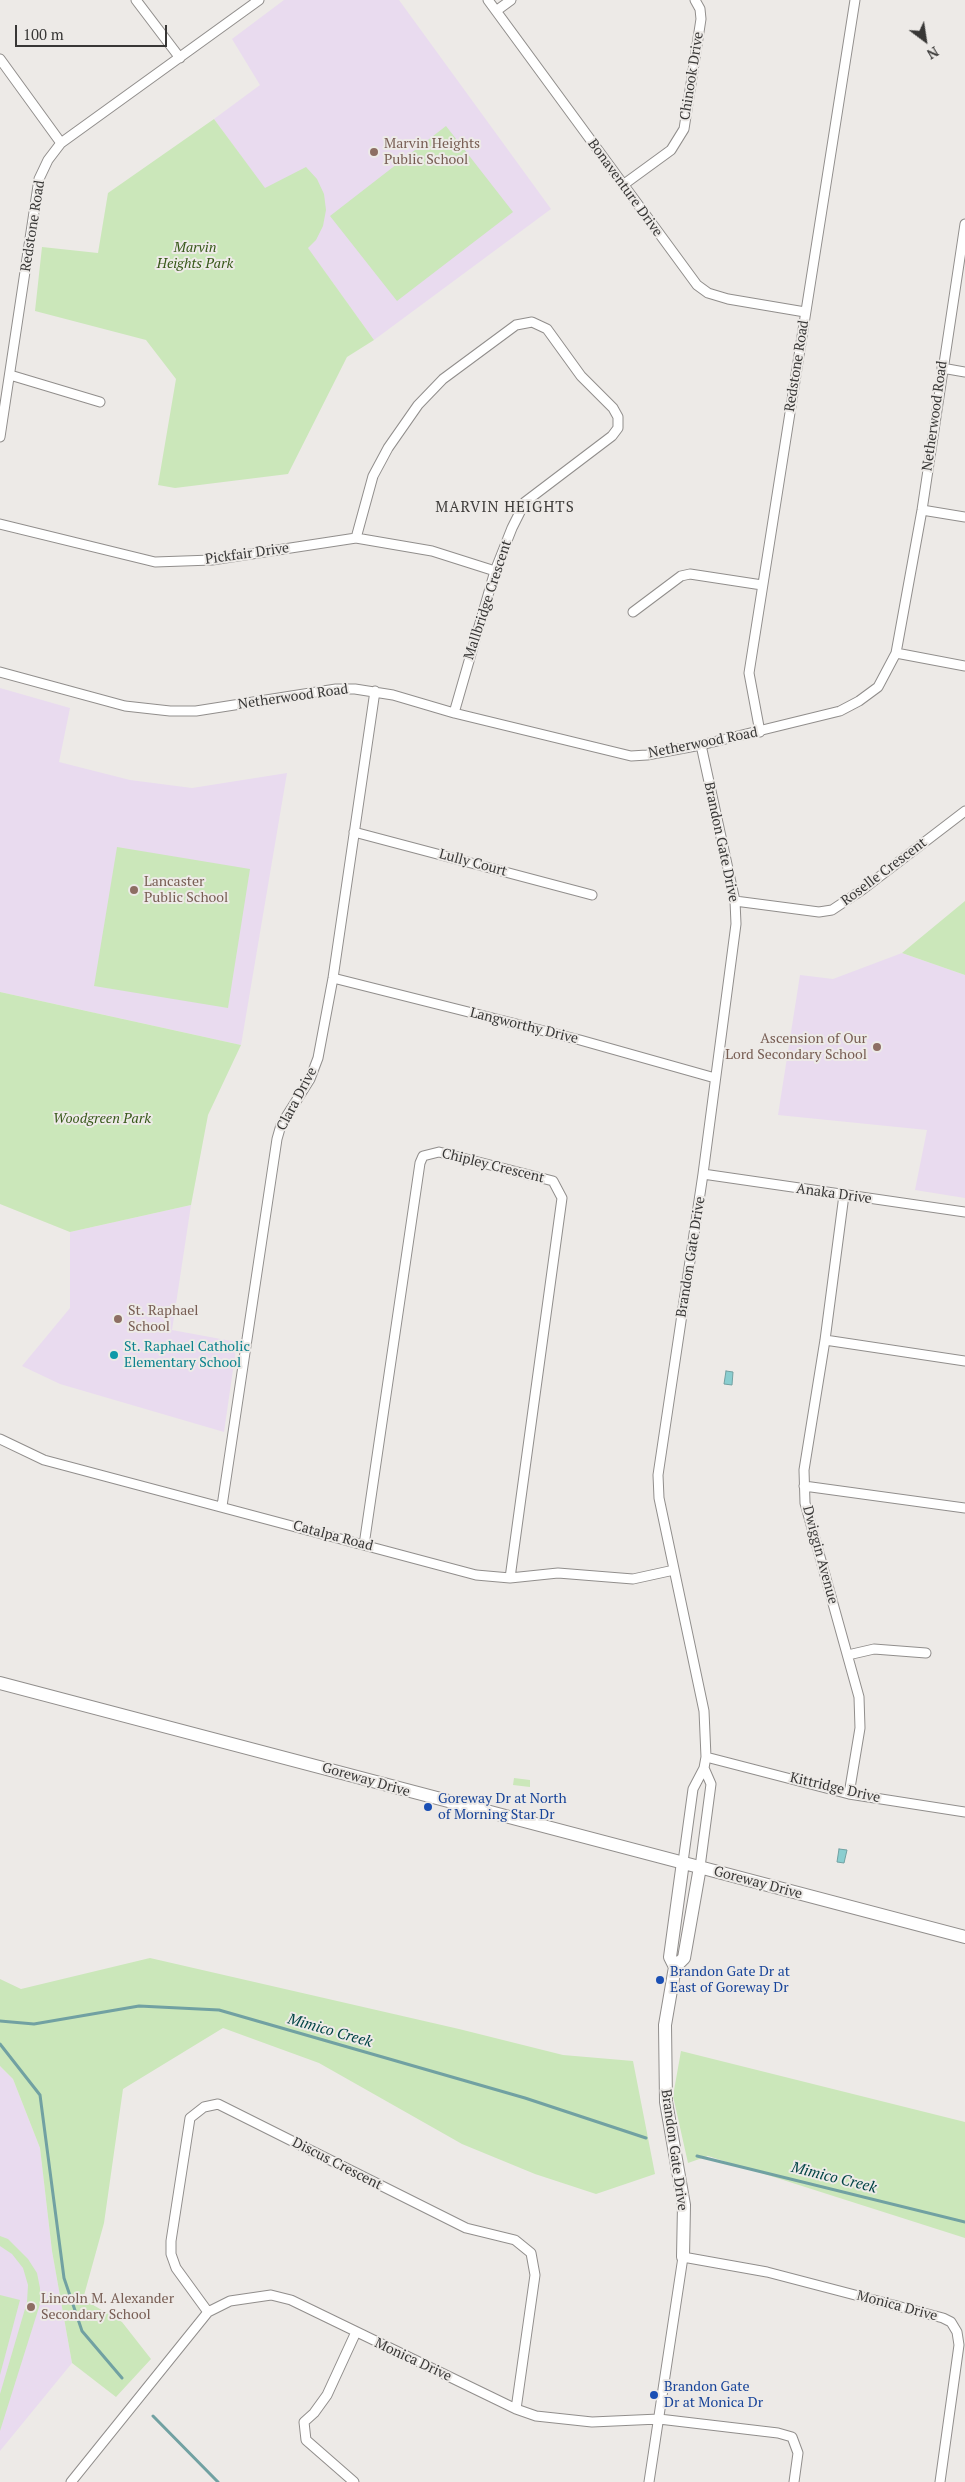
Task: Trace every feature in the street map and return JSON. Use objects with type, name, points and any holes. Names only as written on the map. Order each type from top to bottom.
[{"type":"main road","name":"Goreway Drive","points":[[0,1683],[446,1802],[683,1862],[965,1937]]},
{"type":"main road","name":"Brandon Gate Drive","points":[[675,1967],[670,1957],[683,1862]]},
{"type":"main road","name":"Brandon Gate Drive","points":[[683,2257],[684,2205],[666,2102],[665,2025],[675,1967],[684,1958],[700,1867]]},
{"type":"street","points":[[136,0],[180,58]]},
{"type":"street","name":"Redstone Road","points":[[0,437],[39,179],[48,160],[61,143],[259,0]]},
{"type":"street","name":"Bonaventure Drive","points":[[488,0],[697,285],[708,293],[728,299],[805,312]]},
{"type":"street","points":[[496,11],[511,0]]},
{"type":"street","name":"Chinook Drive","points":[[623,185],[672,150],[684,129],[701,19],[700,9],[695,0]]},
{"type":"street","name":"Redstone Road","points":[[760,732],[749,673],[855,0]]},
{"type":"street","points":[[0,59],[61,143]]},
{"type":"street","name":"Netherwood Road","points":[[0,672],[125,706],[170,712],[196,710],[336,689],[374,692],[632,756],[701,745],[836,713],[859,702],[878,687],[896,654],[922,510],[965,224]]},
{"type":"street","name":"Mallbridge Crescent","points":[[356,538],[373,476],[399,431],[418,405],[443,379],[516,325],[527,322],[538,323],[547,329],[581,376],[613,408],[618,417],[618,428],[605,442],[525,502],[512,528],[495,571],[454,713]]},
{"type":"street","points":[[942,368],[965,372]]},
{"type":"street","points":[[10,375],[100,402]]},
{"type":"street","points":[[922,510],[965,517]]},
{"type":"street","name":"Pickfair Drive","points":[[0,524],[155,562],[212,560],[356,538],[432,551],[495,571]]},
{"type":"street","points":[[633,612],[680,576],[690,574],[762,585]]},
{"type":"street","points":[[896,654],[965,666]]},
{"type":"street","name":"Clara Drive","points":[[222,1506],[276,1139],[281,1125],[310,1079],[318,1058],[333,978],[374,692]]},
{"type":"street","name":"Brandon Gate Drive","points":[[683,1862],[693,1789],[704,1768],[706,1757],[702,1694],[658,1498],[658,1475],[704,1174],[736,924],[735,901],[701,745]]},
{"type":"street","name":"Roselle Crescent","points":[[735,901],[819,912],[832,910],[862,890],[965,812]]},
{"type":"street","name":"Lully Court","points":[[354,832],[592,895]]},
{"type":"street","name":"Langworthy Drive","points":[[333,978],[580,1040],[715,1078]]},
{"type":"street","name":"Chipley Crescent","points":[[364,1545],[420,1163],[423,1156],[439,1152],[553,1181],[562,1198],[510,1578]]},
{"type":"street","name":"Anaka Drive","points":[[704,1174],[965,1212]]},
{"type":"street","name":"Dwiggin Avenue","points":[[844,1195],[825,1340],[804,1470],[804,1486],[805,1504],[860,1696],[860,1715],[849,1794]]},
{"type":"street","points":[[825,1340],[965,1361]]},
{"type":"street","name":"Catalpa Road","points":[[0,1439],[44,1460],[476,1575],[510,1578],[558,1574],[633,1579],[674,1570]]},
{"type":"street","points":[[804,1486],[965,1508]]},
{"type":"street","points":[[848,1655],[874,1649],[926,1652]]},
{"type":"street","name":"Kittridge Drive","points":[[706,1757],[849,1794],[965,1812]]},
{"type":"street","name":"Brandon Gate Drive","points":[[700,1867],[711,1784],[704,1768]]},
{"type":"street","name":"Discus Crescent","points":[[208,2312],[176,2268],[171,2241],[190,2118],[204,2107],[218,2104],[466,2228],[515,2240],[532,2254],[535,2274],[516,2409]]},
{"type":"street","name":"Brandon Gate Drive","points":[[649,2482],[683,2257]]},
{"type":"street","name":"Monica Drive","points":[[683,2257],[767,2272],[943,2318],[951,2322],[957,2332],[959,2345],[940,2482]]},
{"type":"street","name":"Monica Drive","points":[[76,2480],[208,2312],[230,2301],[271,2295],[291,2300],[516,2409],[536,2416],[592,2422],[659,2419],[778,2433],[792,2437],[798,2453],[794,2482]]},
{"type":"street","points":[[354,2482],[306,2440],[304,2422],[314,2413],[327,2395],[356,2332]]},
{"type":"shaded area","name":"Marvin Heights Public School","points":[[284,0],[399,0],[551,209],[374,340],[214,119],[260,85],[232,39]]},
{"type":"shaded area","name":"Lancaster Public School","points":[[0,688],[70,708],[59,762],[130,780],[192,788],[287,773],[241,1045],[0,992]]},
{"type":"shaded area","name":"Ascension of Our Lord Secondary School","points":[[902,953],[965,975],[965,1198],[915,1190],[927,1130],[778,1115],[800,975],[833,979]]},
{"type":"shaded area","name":"St. Raphael School","points":[[191,1205],[172,1330],[237,1342],[224,1432],[60,1384],[22,1366],[70,1308],[70,1232]]},
{"type":"shaded area","name":"Lincoln M. Alexander Secondary School","points":[[0,2066],[13,2079],[40,2148],[52,2251],[72,2363],[0,2451]]},
{"type":"green space","name":"Marvin Heights Park","points":[[214,119],[265,188],[306,167],[317,179],[324,194],[326,210],[323,226],[316,240],[308,248],[374,340],[347,357],[288,474],[175,488],[158,485],[176,379],[146,340],[35,311],[42,247],[98,253],[108,193]]},
{"type":"green space","points":[[446,126],[513,212],[397,301],[330,216]]},
{"type":"green space","points":[[117,847],[250,869],[228,1008],[94,986]]},
{"type":"green space","points":[[965,901],[965,975],[902,953]]},
{"type":"green space","name":"Woodgreen Park","points":[[0,992],[241,1045],[208,1115],[191,1205],[70,1232],[0,1204]]},
{"type":"green space","points":[[514,1778],[530,1780],[530,1787],[513,1785]]},
{"type":"green space","points":[[150,1958],[459,2029],[563,2055],[633,2061],[655,2174],[596,2194],[535,2174],[462,2144],[319,2063],[223,2028],[123,2089],[104,2223],[83,2299],[122,2322],[151,2359],[116,2397],[72,2363],[52,2251],[40,2148],[13,2079],[0,2066],[0,1979],[21,1989]]},
{"type":"green space","points":[[681,2051],[965,2122],[965,2238],[708,2156],[688,2163],[673,2096]]},
{"type":"green space","points":[[0,2236],[8,2239],[28,2259],[37,2273],[40,2288],[40,2304],[0,2431],[0,2394],[27,2302],[28,2285],[23,2268],[12,2254],[0,2246]]},
{"type":"green space","points":[[0,2295],[20,2300],[0,2375]]},
{"type":"water","points":[[726,1371],[733,1372],[732,1385],[724,1384]]},
{"type":"water","points":[[839,1849],[847,1850],[844,1863],[837,1862]]},
{"type":"waterway","name":"Mimico Creek","points":[[0,2021],[34,2024],[139,2006],[219,2010],[525,2098],[646,2138]]},
{"type":"waterway","points":[[0,2044],[40,2095],[64,2278],[82,2331],[122,2378]]},
{"type":"waterway","name":"Mimico Creek","points":[[697,2156],[965,2222]]},
{"type":"waterway","points":[[153,2416],[218,2482]]},
{"type":"place","name":"Marvin Heights Public School","points":[[374,152]]},
{"type":"place","name":"Lancaster Public School","points":[[134,890]]},
{"type":"place","name":"Ascension of Our Lord Secondary School","points":[[877,1047]]},
{"type":"place","name":"St. Raphael School","points":[[118,1319]]},
{"type":"place","name":"St. Raphael Catholic Elementary School","points":[[114,1355]]},
{"type":"place","name":"Goreway Dr at North of Morning Star Dr","points":[[428,1807]]},
{"type":"place","name":"Brandon Gate Dr at East of Goreway Dr","points":[[660,1980]]},
{"type":"place","name":"Lincoln M. Alexander Secondary School","points":[[31,2307]]},
{"type":"place","name":"Brandon Gate Dr at Monica Dr","points":[[654,2395]]},
{"type":"district","name":"MARVIN HEIGHTS","points":[[505,508]]}]
